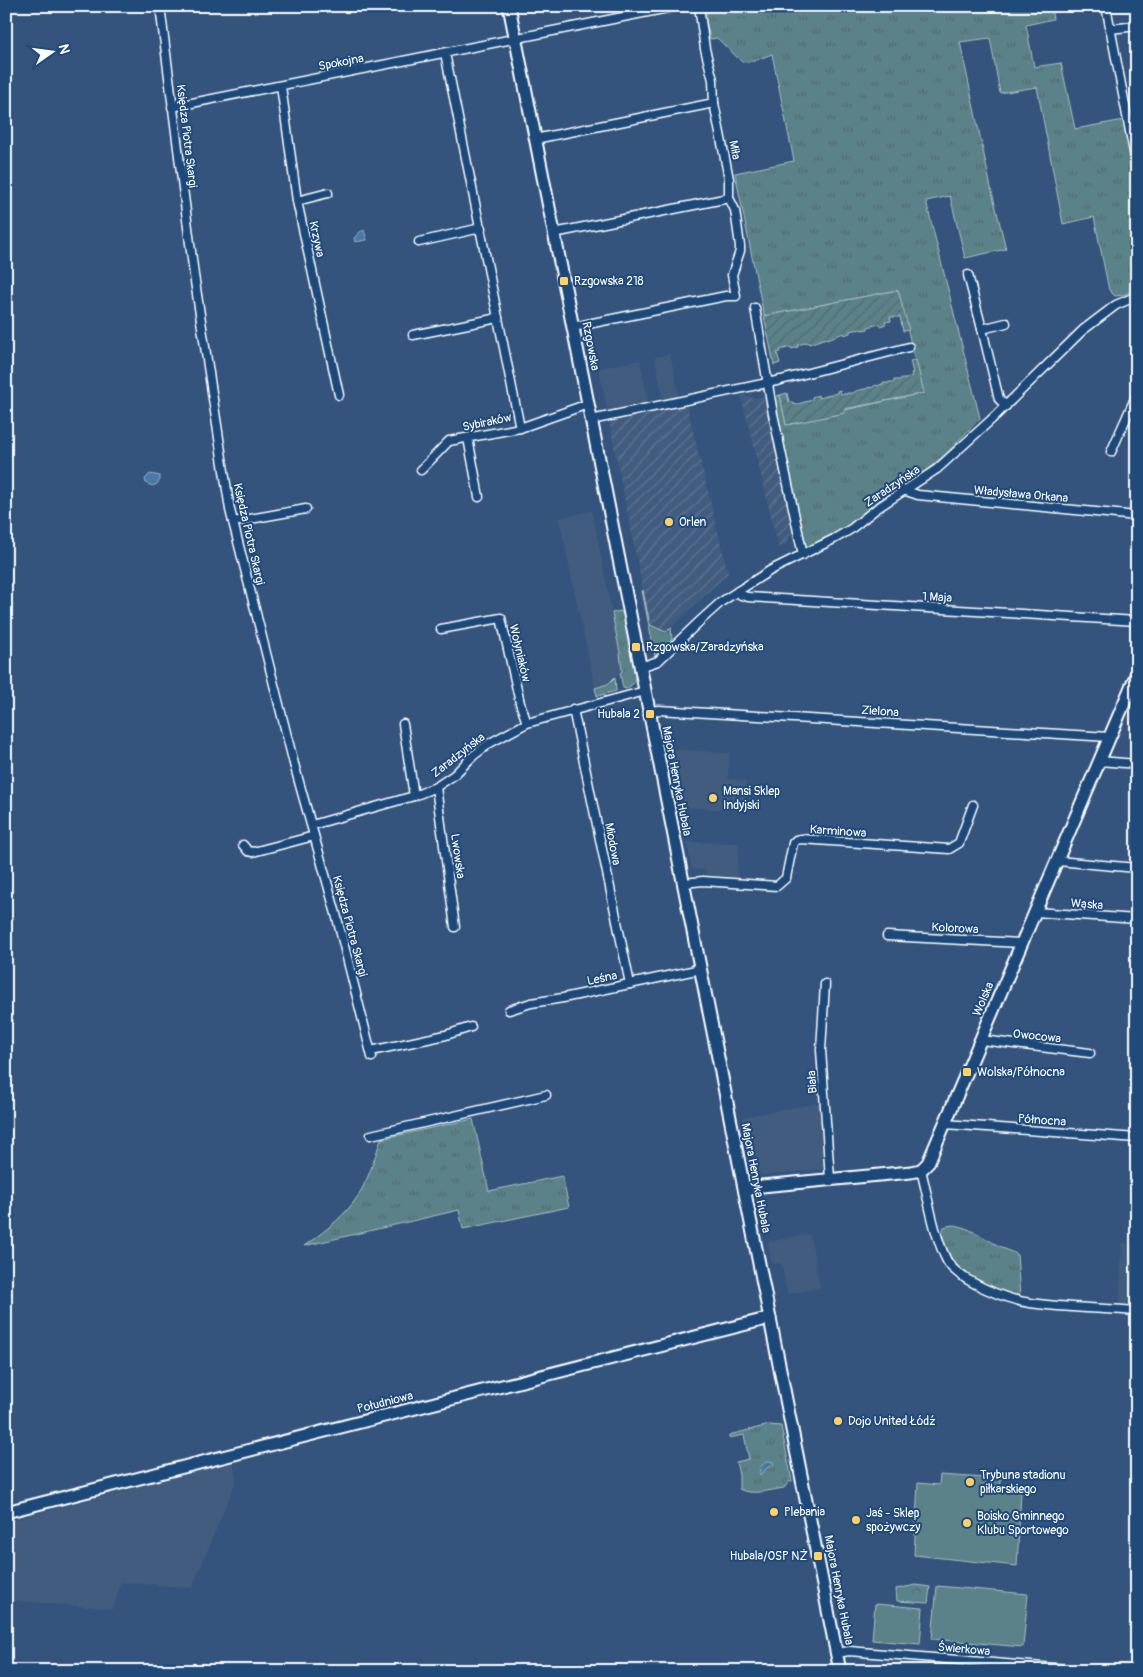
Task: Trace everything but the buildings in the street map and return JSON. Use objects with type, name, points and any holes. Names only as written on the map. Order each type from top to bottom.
[{"type":"main road","name":"Rzgowska","points":[[509,6],[645,691]]},
{"type":"main road","name":"Wolska","points":[[921,1170],[928,1163],[945,1124],[1137,673]]},
{"type":"main road","name":"Majora Henryka Hubala","points":[[645,691],[840,1671]]},
{"type":"main road","points":[[745,1190],[762,1186],[921,1170]]},
{"type":"main road","name":"Południowa","points":[[6,1512],[770,1318]]},
{"type":"street","name":"Księdza Piotra Skargi","points":[[160,6],[194,274],[233,522],[292,755],[362,1013],[371,1054],[471,1027]]},
{"type":"street","name":"Spokojna","points":[[172,107],[678,6]]},
{"type":"street","name":"Miła","points":[[573,327],[722,296],[736,296],[732,275],[740,246],[735,210],[729,198],[729,179],[714,103],[713,80],[705,48],[699,6]]},
{"type":"street","points":[[1106,6],[1137,168]]},
{"type":"street","points":[[1110,29],[1137,26]]},
{"type":"street","name":"Sybiraków","points":[[421,470],[448,441],[520,428],[445,53]]},
{"type":"street","name":"Krzywa","points":[[281,86],[297,201],[338,395]]},
{"type":"street","points":[[535,139],[714,103]]},
{"type":"street","points":[[297,201],[328,193]]},
{"type":"street","points":[[554,233],[729,198]]},
{"type":"street","points":[[418,242],[481,228]]},
{"type":"street","points":[[968,275],[999,399],[1006,406]]},
{"type":"street","name":"Zaradzyńska","points":[[640,667],[658,661],[701,620],[738,591],[771,570],[851,529],[903,490],[937,469],[1006,406],[1083,330],[1116,305],[1137,296]]},
{"type":"street","points":[[755,308],[773,414],[803,555]]},
{"type":"street","points":[[413,335],[498,318]]},
{"type":"street","points":[[982,329],[1006,323]]},
{"type":"street","points":[[591,420],[768,383],[909,347]]},
{"type":"street","points":[[1111,452],[1137,394]]},
{"type":"street","points":[[520,428],[588,404]]},
{"type":"street","points":[[468,438],[479,497]]},
{"type":"street","name":"Władysława Orkana","points":[[903,490],[914,495],[1137,516]]},
{"type":"street","points":[[233,522],[306,509]]},
{"type":"street","name":"1 Maja","points":[[738,591],[741,595],[748,597],[1137,621]]},
{"type":"street","name":"Wołyniaków","points":[[441,629],[501,618],[520,703],[527,722]]},
{"type":"street","name":"Zaradzyńska","points":[[312,825],[414,796],[445,783],[473,756],[490,743],[527,722],[645,691]]},
{"type":"street","name":"Miodowa","points":[[573,710],[630,984]]},
{"type":"street","name":"Zielona","points":[[649,711],[659,710],[1109,737]]},
{"type":"street","points":[[403,724],[414,796]]},
{"type":"street","points":[[1099,761],[1137,764]]},
{"type":"street","name":"Lwowska","points":[[436,787],[455,927]]},
{"type":"street","name":"Karminowa","points":[[684,883],[704,881],[777,886],[786,878],[791,846],[796,840],[949,850],[956,846],[961,839],[973,805]]},
{"type":"street","points":[[243,845],[248,851],[253,852],[314,836]]},
{"type":"street","points":[[1057,861],[1137,868]]},
{"type":"street","name":"Wąska","points":[[1035,912],[1137,919]]},
{"type":"street","name":"Kolorowa","points":[[887,936],[1021,943]]},
{"type":"street","name":"Leśna","points":[[509,1010],[531,1003],[701,969]]},
{"type":"street","name":"Biała","points":[[825,984],[821,1050],[830,1179]]},
{"type":"street","name":"Owocowa","points":[[981,1040],[1090,1053]]},
{"type":"street","points":[[371,1135],[546,1095]]},
{"type":"street","name":"Północna","points":[[945,1124],[1137,1138]]},
{"type":"street","points":[[921,1170],[941,1247],[951,1266],[970,1282],[1008,1297],[1030,1303],[1137,1311]]},
{"type":"street","name":"Świerkowa","points":[[837,1653],[848,1651],[1090,1671]]},
{"type":"shaded area","points":[[670,354],[679,396],[663,399],[655,357]]},
{"type":"shaded area","points":[[640,360],[648,402],[607,410],[599,368]]},
{"type":"shaded area","points":[[745,395],[752,398],[766,396],[793,530],[785,545],[779,548],[741,396]]},
{"type":"shaded area","points":[[687,406],[728,573],[666,632],[650,625],[609,421]]},
{"type":"shaded area","points":[[592,511],[622,671],[608,684],[595,688],[559,518]]},
{"type":"shaded area","points":[[669,749],[729,753],[728,779],[746,781],[744,811],[681,807]]},
{"type":"shaded area","points":[[687,842],[739,843],[737,877],[707,875],[704,870],[692,869]]},
{"type":"shaded area","points":[[819,1103],[823,1169],[762,1175],[753,1168],[743,1117]]},
{"type":"shaded area","points":[[810,1234],[820,1288],[787,1294],[782,1265],[779,1263],[772,1264],[768,1242]]},
{"type":"shaded area","points":[[1122,1243],[1137,1244],[1137,1305],[1120,1304]]},
{"type":"shaded area","points":[[233,1462],[236,1481],[192,1588],[121,1582],[113,1609],[6,1600],[6,1522]]},
{"type":"green space","points":[[763,6],[1051,6],[1053,19],[1026,25],[1034,67],[1061,63],[1075,129],[1124,120],[1137,185],[1137,289],[1115,296],[1109,290],[1094,217],[1063,224],[1037,87],[1000,93],[990,38],[960,42],[1006,249],[965,258],[950,196],[926,201],[980,418],[946,454],[924,472],[879,500],[837,535],[807,548],[774,397],[780,395],[786,425],[923,393],[898,290],[764,316],[735,173],[794,161],[772,54],[754,61],[742,62],[717,38],[710,39],[705,15],[711,10]]},
{"type":"green space","points":[[898,290],[909,330],[903,331],[900,317],[890,317],[891,321],[885,322],[886,324],[880,326],[879,324],[868,327],[868,329],[850,331],[850,333],[844,335],[844,333],[809,344],[808,342],[792,349],[791,347],[780,350],[777,353],[780,363],[774,365],[764,316]]},
{"type":"green space","points":[[916,360],[924,393],[845,409],[845,413],[786,425],[780,395],[787,393],[789,402],[793,402],[794,405],[812,400],[812,397],[818,395],[819,398],[837,393],[840,390],[841,394],[853,393],[912,376],[910,361]]},
{"type":"green space","points":[[642,591],[650,625],[666,632],[671,627],[672,639],[659,655],[655,656]]},
{"type":"green space","points":[[620,611],[624,614],[635,675],[634,683],[626,689],[623,688],[620,673],[622,671],[620,653],[612,613]]},
{"type":"green space","points":[[615,677],[616,691],[597,696],[595,688],[608,684]]},
{"type":"green space","points":[[473,1119],[489,1191],[562,1176],[569,1207],[463,1229],[459,1210],[304,1246],[324,1232],[353,1203],[373,1164],[381,1139]]},
{"type":"green space","points":[[952,1225],[967,1229],[1017,1254],[1020,1297],[986,1285],[966,1274],[958,1267],[951,1258],[943,1236],[944,1227]]},
{"type":"green space","points":[[769,1425],[781,1426],[792,1481],[784,1488],[767,1491],[750,1492],[739,1489],[739,1475],[736,1462],[749,1459],[744,1435],[729,1438],[729,1435]]},
{"type":"green space","name":"Boisko Gminnego Klubu Sportowego","points":[[940,1475],[1001,1479],[1000,1490],[1021,1492],[1017,1566],[914,1555],[918,1483],[939,1485]]},
{"type":"green space","points":[[916,1585],[930,1587],[928,1603],[897,1601],[896,1589]]},
{"type":"green space","points":[[937,1586],[1028,1594],[1023,1647],[932,1639]]},
{"type":"green space","points":[[875,1604],[923,1608],[920,1644],[872,1640]]},
{"type":"water","points":[[364,230],[367,240],[355,242],[354,238]]},
{"type":"water","points":[[150,474],[160,476],[157,484],[152,486],[146,483],[145,479]]},
{"type":"water","points":[[770,1461],[774,1465],[767,1468],[760,1475],[762,1466]]},
{"type":"place","name":"Rzgowska 218","points":[[564,281]]},
{"type":"place","name":"Orlen","points":[[669,522]]},
{"type":"place","name":"Rzgowska/Zaradzyńska","points":[[636,647]]},
{"type":"place","name":"Hubala 2","points":[[650,714]]},
{"type":"place","name":"Mansi Sklep Indyjski","points":[[713,798]]},
{"type":"place","name":"Wolska/Północna","points":[[967,1072]]},
{"type":"place","name":"Dojo United Łódź","points":[[838,1421]]},
{"type":"place","name":"Trybuna stadionu piłkarskiego","points":[[970,1482]]},
{"type":"place","name":"Plebania","points":[[774,1512]]},
{"type":"place","name":"Jaś - Sklep spożywczy","points":[[856,1520]]},
{"type":"place","name":"Boisko Gminnego Klubu Sportowego","points":[[967,1523]]},
{"type":"place","name":"Hubala/OSP NŻ","points":[[818,1556]]}]
